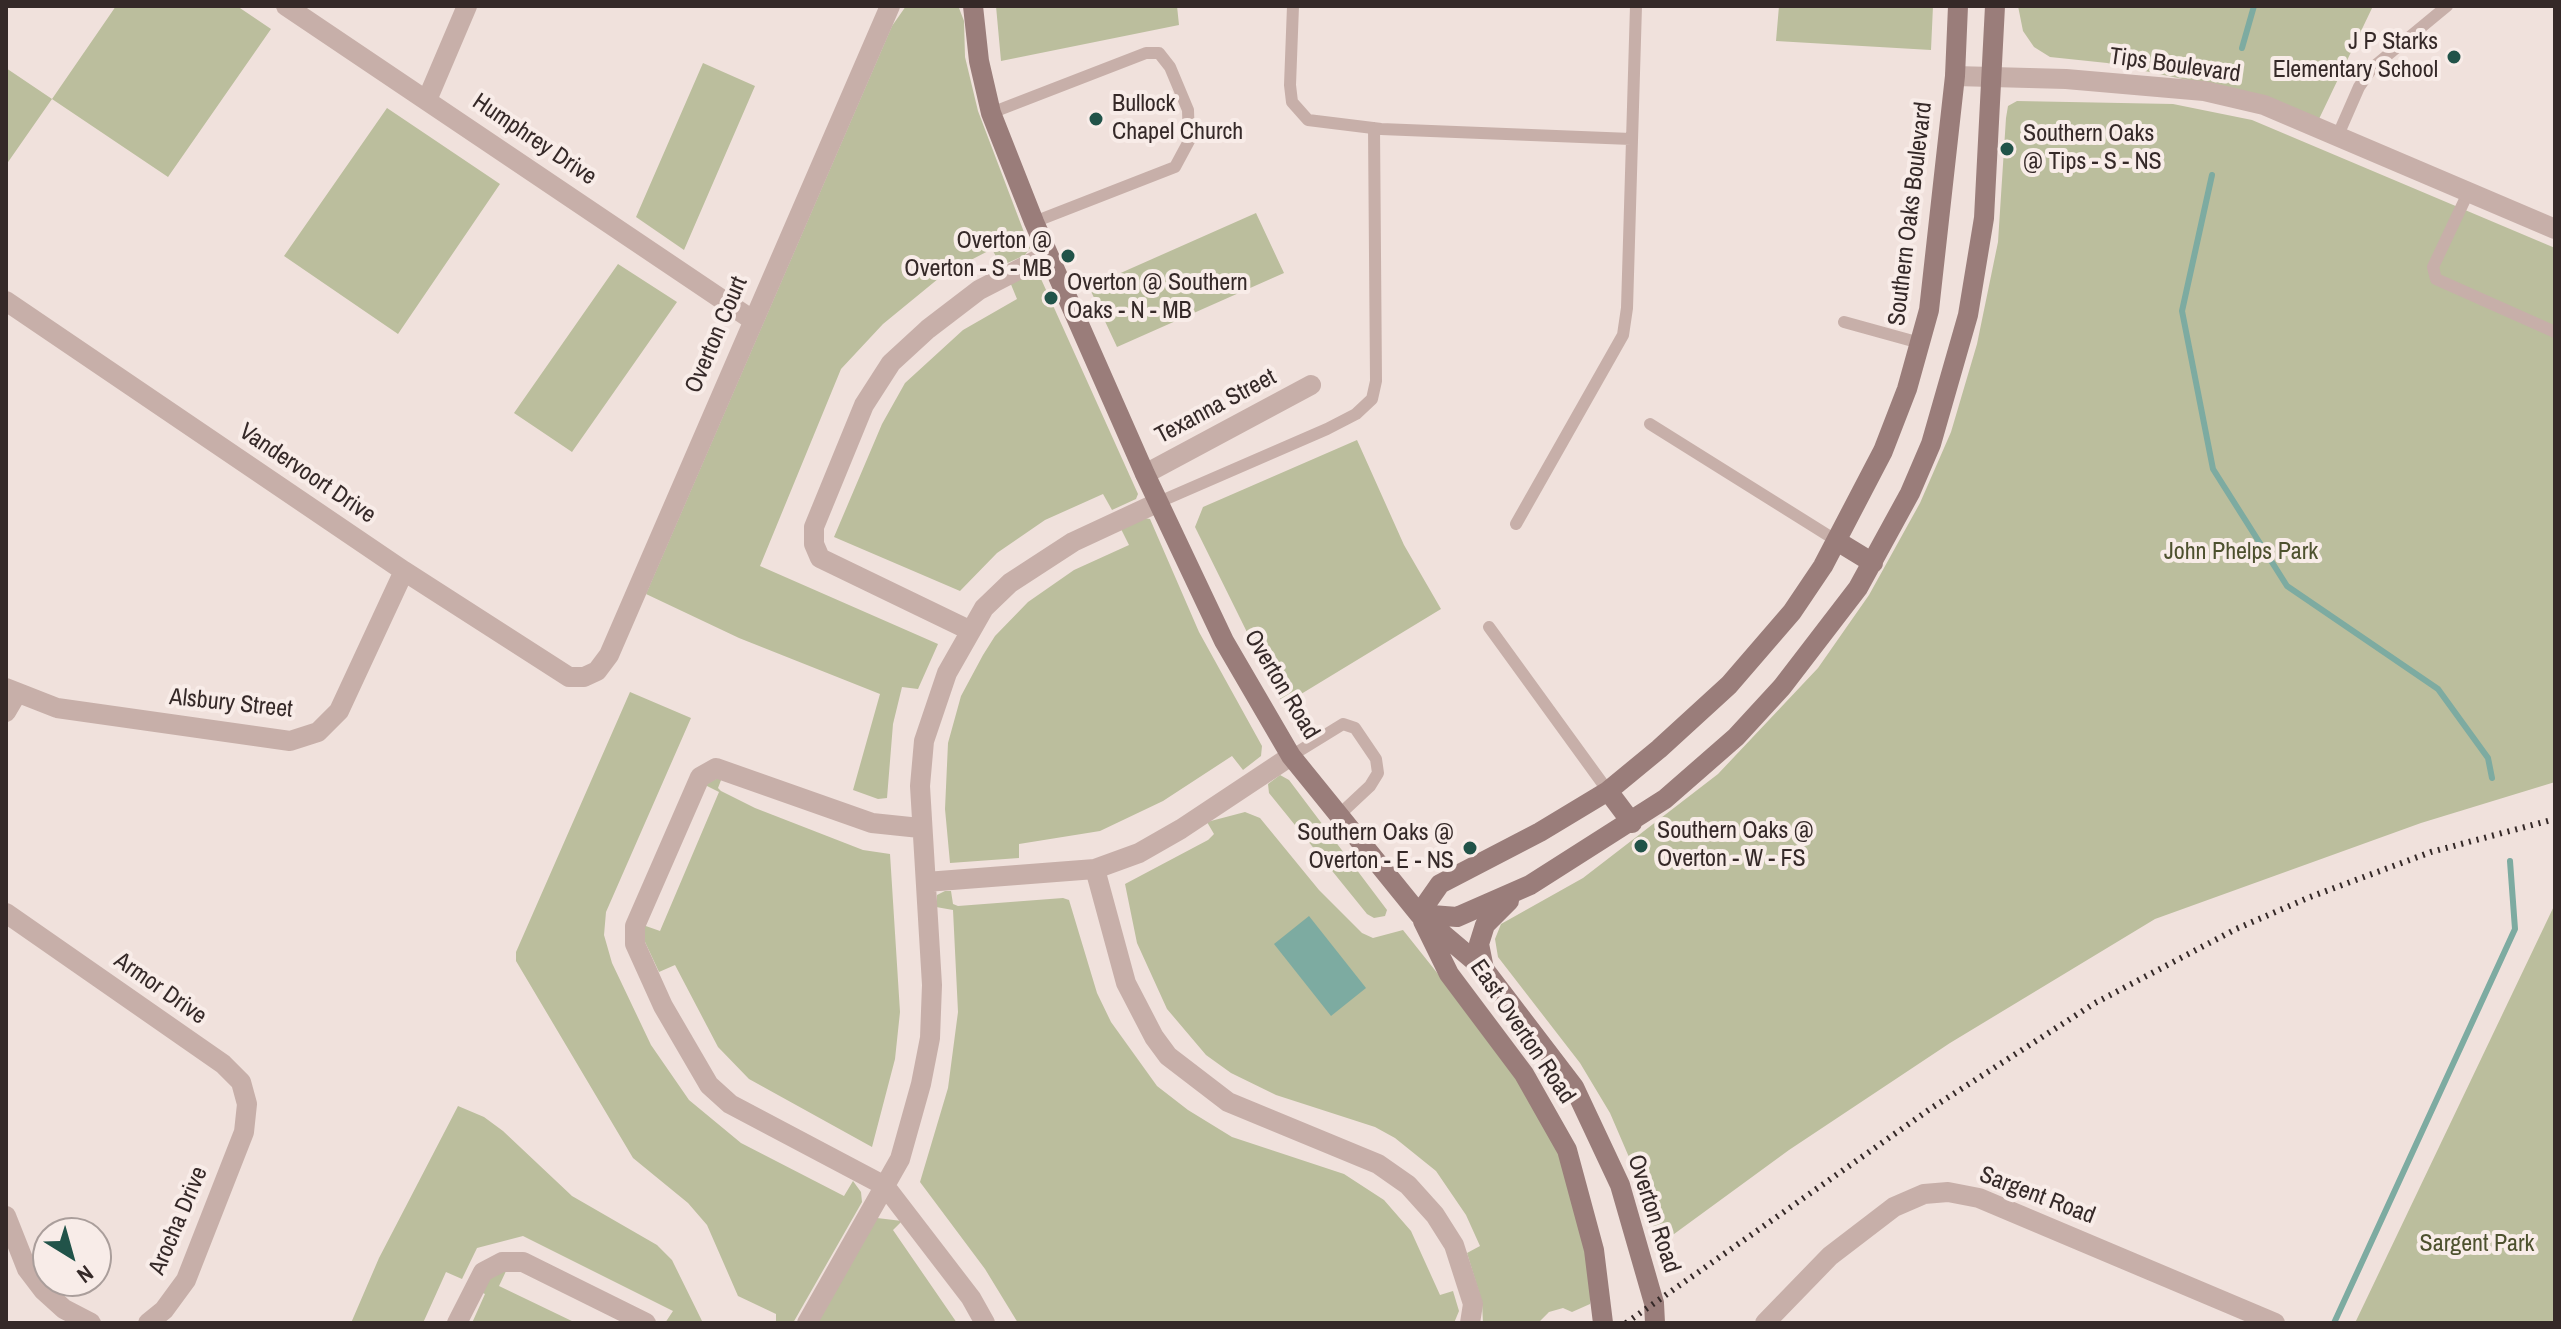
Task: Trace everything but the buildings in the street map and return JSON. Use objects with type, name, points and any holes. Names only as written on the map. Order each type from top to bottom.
[{"type":"street","name":"Humphrey Drive","points":[[286,6],[751,319]]},
{"type":"street","points":[[427,100],[467,6]]},
{"type":"street","name":"Overton Court","points":[[584,677],[597,671],[609,655],[751,319],[890,6]]},
{"type":"street","name":"Overton Road","points":[[973,6],[979,61],[991,113],[1047,255],[1224,641],[1291,756],[1419,914],[1484,969],[1574,1087],[1620,1185],[1654,1303],[1655,1323]]},
{"type":"street","name":"Southern Oaks Boulevard","points":[[1419,914],[1440,884],[1540,832],[1608,791],[1698,716],[1792,612],[1837,541],[1883,451],[1907,389],[1920,343],[1936,262],[1955,76],[1958,6]]},
{"type":"street","points":[[1484,969],[1479,944],[1485,925],[1498,909],[1530,885],[1632,823],[1702,769],[1763,707],[1826,633],[1873,563],[1910,493],[1931,444],[1965,328],[1984,218],[1995,6]]},
{"type":"street","name":"Tips Boulevard","points":[[1955,76],[2066,79],[2204,91],[2264,105],[2555,229]]},
{"type":"street","points":[[969,630],[820,558],[814,544],[814,527],[864,405],[891,363],[979,290],[1047,255]]},
{"type":"street","name":"Vandervoort Drive","points":[[6,301],[404,571],[569,677],[584,677]]},
{"type":"street","name":"Texanna Street","points":[[1145,474],[1311,385]]},
{"type":"street","points":[[807,1323],[900,1159],[930,1038],[932,948],[920,828],[924,741],[934,706],[969,630],[984,608],[1034,564],[1159,502]]},
{"type":"street","points":[[1837,541],[1873,563]]},
{"type":"street","name":"Alsbury Street","points":[[9,698],[57,708],[290,741],[318,732],[339,711],[404,571]]},
{"type":"street","points":[[926,882],[1095,869],[1139,853],[1171,835],[1291,756]]},
{"type":"street","points":[[920,828],[872,823],[716,768],[700,777],[635,926],[635,944],[698,1071],[709,1085],[730,1104],[885,1186],[971,1298],[985,1323]]},
{"type":"street","points":[[1608,791],[1632,823]]},
{"type":"street","points":[[1095,869],[1126,983],[1147,1025],[1168,1056],[1228,1102],[1378,1164],[1408,1185],[1435,1215],[1454,1245],[1467,1276],[1473,1304],[1470,1323]]},
{"type":"street","points":[[1419,914],[1457,917],[1530,885]]},
{"type":"street","name":"Armor Drive","points":[[6,913],[223,1064],[241,1082],[247,1104],[244,1132]]},
{"type":"street","name":"East Overton Road","points":[[1419,914],[1449,974],[1524,1074],[1567,1150],[1594,1250],[1603,1323]]},
{"type":"street","name":"Arocha Drive","points":[[148,1323],[164,1310],[186,1280],[244,1132]]},
{"type":"street","name":"Sargent Road","points":[[1765,1323],[1830,1256],[1894,1207],[1924,1194],[1948,1192],[1979,1198],[2275,1323]]},
{"type":"street","points":[[6,1216],[27,1269],[43,1290],[64,1309],[91,1323]]},
{"type":"street","points":[[457,1323],[483,1272],[502,1262],[523,1262],[646,1323]]},
{"type":"lane","points":[[1293,6],[1290,85],[1292,102],[1299,114],[1327,124],[1374,128],[1631,139]]},
{"type":"lane","points":[[1516,524],[1623,335],[1627,308],[1636,6]]},
{"type":"lane","points":[[2338,135],[2359,87],[2372,68],[2447,6]]},
{"type":"lane","points":[[991,113],[1146,53],[1159,53],[1170,67],[1188,110],[1189,141],[1175,167],[1034,222]]},
{"type":"lane","points":[[1159,502],[1327,429],[1356,414],[1372,399],[1376,381],[1374,128]]},
{"type":"lane","points":[[2468,193],[2433,267],[2436,279],[2555,332]]},
{"type":"lane","points":[[1844,322],[1920,343]]},
{"type":"lane","points":[[1650,424],[1837,541]]},
{"type":"lane","points":[[1489,627],[1608,791]]},
{"type":"lane","points":[[1291,756],[1343,724],[1355,728],[1376,759],[1378,773],[1370,786],[1339,815]]},
{"type":"green space","points":[[116,6],[237,6],[271,29],[168,177],[52,99]]},
{"type":"green space","points":[[906,6],[959,8],[964,21],[965,57],[978,111],[1030,248],[1025,255],[1001,266],[992,249],[944,274],[883,324],[841,369],[760,566],[938,644],[918,689],[902,687],[893,724],[887,798],[878,799],[853,790],[880,694],[739,638],[646,594],[892,26]]},
{"type":"green space","points":[[996,6],[1177,6],[1179,25],[1001,61]]},
{"type":"green space","points":[[1779,6],[1933,6],[1931,50],[1776,41]]},
{"type":"green space","points":[[2018,6],[2373,6],[2319,119],[2244,92],[2107,63],[2050,57],[2034,47],[2023,31]]},
{"type":"green space","points":[[703,63],[755,86],[684,250],[636,217]]},
{"type":"green space","points":[[6,68],[52,99],[6,165]]},
{"type":"green space","name":"John Phelps Park","points":[[2017,101],[2173,104],[2252,120],[2555,248],[2555,782],[2421,823],[2155,919],[1950,1043],[1789,1150],[1659,1245],[1641,1185],[1610,1113],[1580,1063],[1498,957],[1495,939],[1501,924],[1583,878],[1718,774],[1818,668],[1869,595],[1920,503],[1951,432],[1977,344],[1998,242],[2006,118],[2008,106]]},
{"type":"green space","points":[[387,108],[500,184],[398,334],[284,256]]},
{"type":"green space","points":[[1256,213],[1284,273],[1117,347],[1089,287]]},
{"type":"green space","points":[[618,264],[677,302],[572,452],[514,413]]},
{"type":"green space","points":[[1037,270],[1138,494],[1136,499],[1112,510],[1103,494],[1045,520],[997,553],[960,591],[834,537],[882,424],[905,383],[963,330],[1017,299],[1010,282]]},
{"type":"green space","points":[[1357,440],[1404,545],[1441,609],[1283,705],[1195,527],[1203,507]]},
{"type":"green space","points":[[1144,518],[1150,519],[1199,632],[1262,746],[1261,756],[1243,770],[1232,756],[1163,801],[1100,831],[1019,844],[1019,858],[950,863],[945,809],[948,743],[961,696],[983,655],[995,636],[1028,602],[1074,570],[1129,545],[1121,529]]},
{"type":"green space","points":[[630,692],[691,718],[606,912],[604,935],[612,963],[651,1045],[689,1100],[741,1143],[844,1196],[853,1181],[861,1192],[862,1202],[793,1323],[776,1323],[776,1314],[738,1296],[707,1225],[688,1203],[633,1158],[516,961],[516,952]]},
{"type":"green space","points":[[723,775],[718,788],[755,808],[863,850],[890,854],[900,1012],[895,1059],[872,1147],[749,1079],[718,1047],[675,965],[659,972],[645,942],[643,925],[660,931],[719,792],[705,785]]},
{"type":"green space","points":[[1280,775],[1289,780],[1387,910],[1385,916],[1374,918],[1367,914],[1269,793],[1268,784]]},
{"type":"green space","points":[[1245,812],[1260,818],[1319,890],[1362,933],[1373,938],[1403,930],[1520,1077],[1556,1137],[1593,1280],[1590,1304],[1572,1312],[1563,1308],[1549,1312],[1538,1323],[1483,1323],[1482,1302],[1467,1253],[1480,1246],[1466,1215],[1436,1171],[1395,1138],[1375,1127],[1276,1095],[1231,1073],[1206,1055],[1167,1009],[1137,943],[1125,884],[1208,840],[1214,834],[1207,822]]},
{"type":"green space","points":[[951,891],[953,904],[958,906],[1069,900],[1097,993],[1111,1022],[1157,1086],[1188,1110],[1232,1137],[1344,1174],[1384,1200],[1411,1231],[1440,1295],[1453,1291],[1459,1311],[1454,1323],[1018,1323],[985,1269],[920,1182],[948,1088],[958,1012],[953,910],[936,907],[937,895]]},
{"type":"green space","name":"Sargent Park","points":[[2555,904],[2555,1323],[2355,1323]]},
{"type":"green space","points":[[458,1106],[484,1117],[503,1131],[572,1196],[657,1245],[672,1260],[703,1323],[665,1323],[673,1311],[523,1236],[477,1248],[462,1279],[446,1272],[423,1323],[351,1323],[379,1258]]},
{"type":"green space","points":[[877,1218],[902,1221],[893,1230],[957,1323],[816,1323]]},
{"type":"green space","points":[[507,1269],[499,1286],[576,1323],[472,1323],[485,1294],[476,1290],[483,1280]]},
{"type":"water","points":[[1309,916],[1366,988],[1331,1016],[1274,944]]},
{"type":"waterway","points":[[2242,48],[2254,6]]},
{"type":"waterway","points":[[2212,175],[2182,311],[2213,469],[2287,586],[2438,689],[2488,758],[2492,778]]},
{"type":"waterway","points":[[2334,1323],[2515,929],[2510,861]]},
{"type":"railway","points":[[1626,1323],[1930,1109],[2095,1003],[2236,929],[2310,897],[2431,852],[2555,819]]},
{"type":"place","name":"J P Starks Elementary School","points":[[2454,57]]},
{"type":"place","name":"Bullock Chapel Church","points":[[1096,119]]},
{"type":"place","name":"Southern Oaks @ Tips - S - NS","points":[[2007,149]]},
{"type":"place","name":"Overton @ Overton - S - MB","points":[[1068,256]]},
{"type":"place","name":"Overton @ Southern Oaks - N - MB","points":[[1051,298]]},
{"type":"place","name":"Southern Oaks @ Overton - W - FS","points":[[1641,846]]},
{"type":"place","name":"Southern Oaks @ Overton - E - NS","points":[[1470,848]]}]
